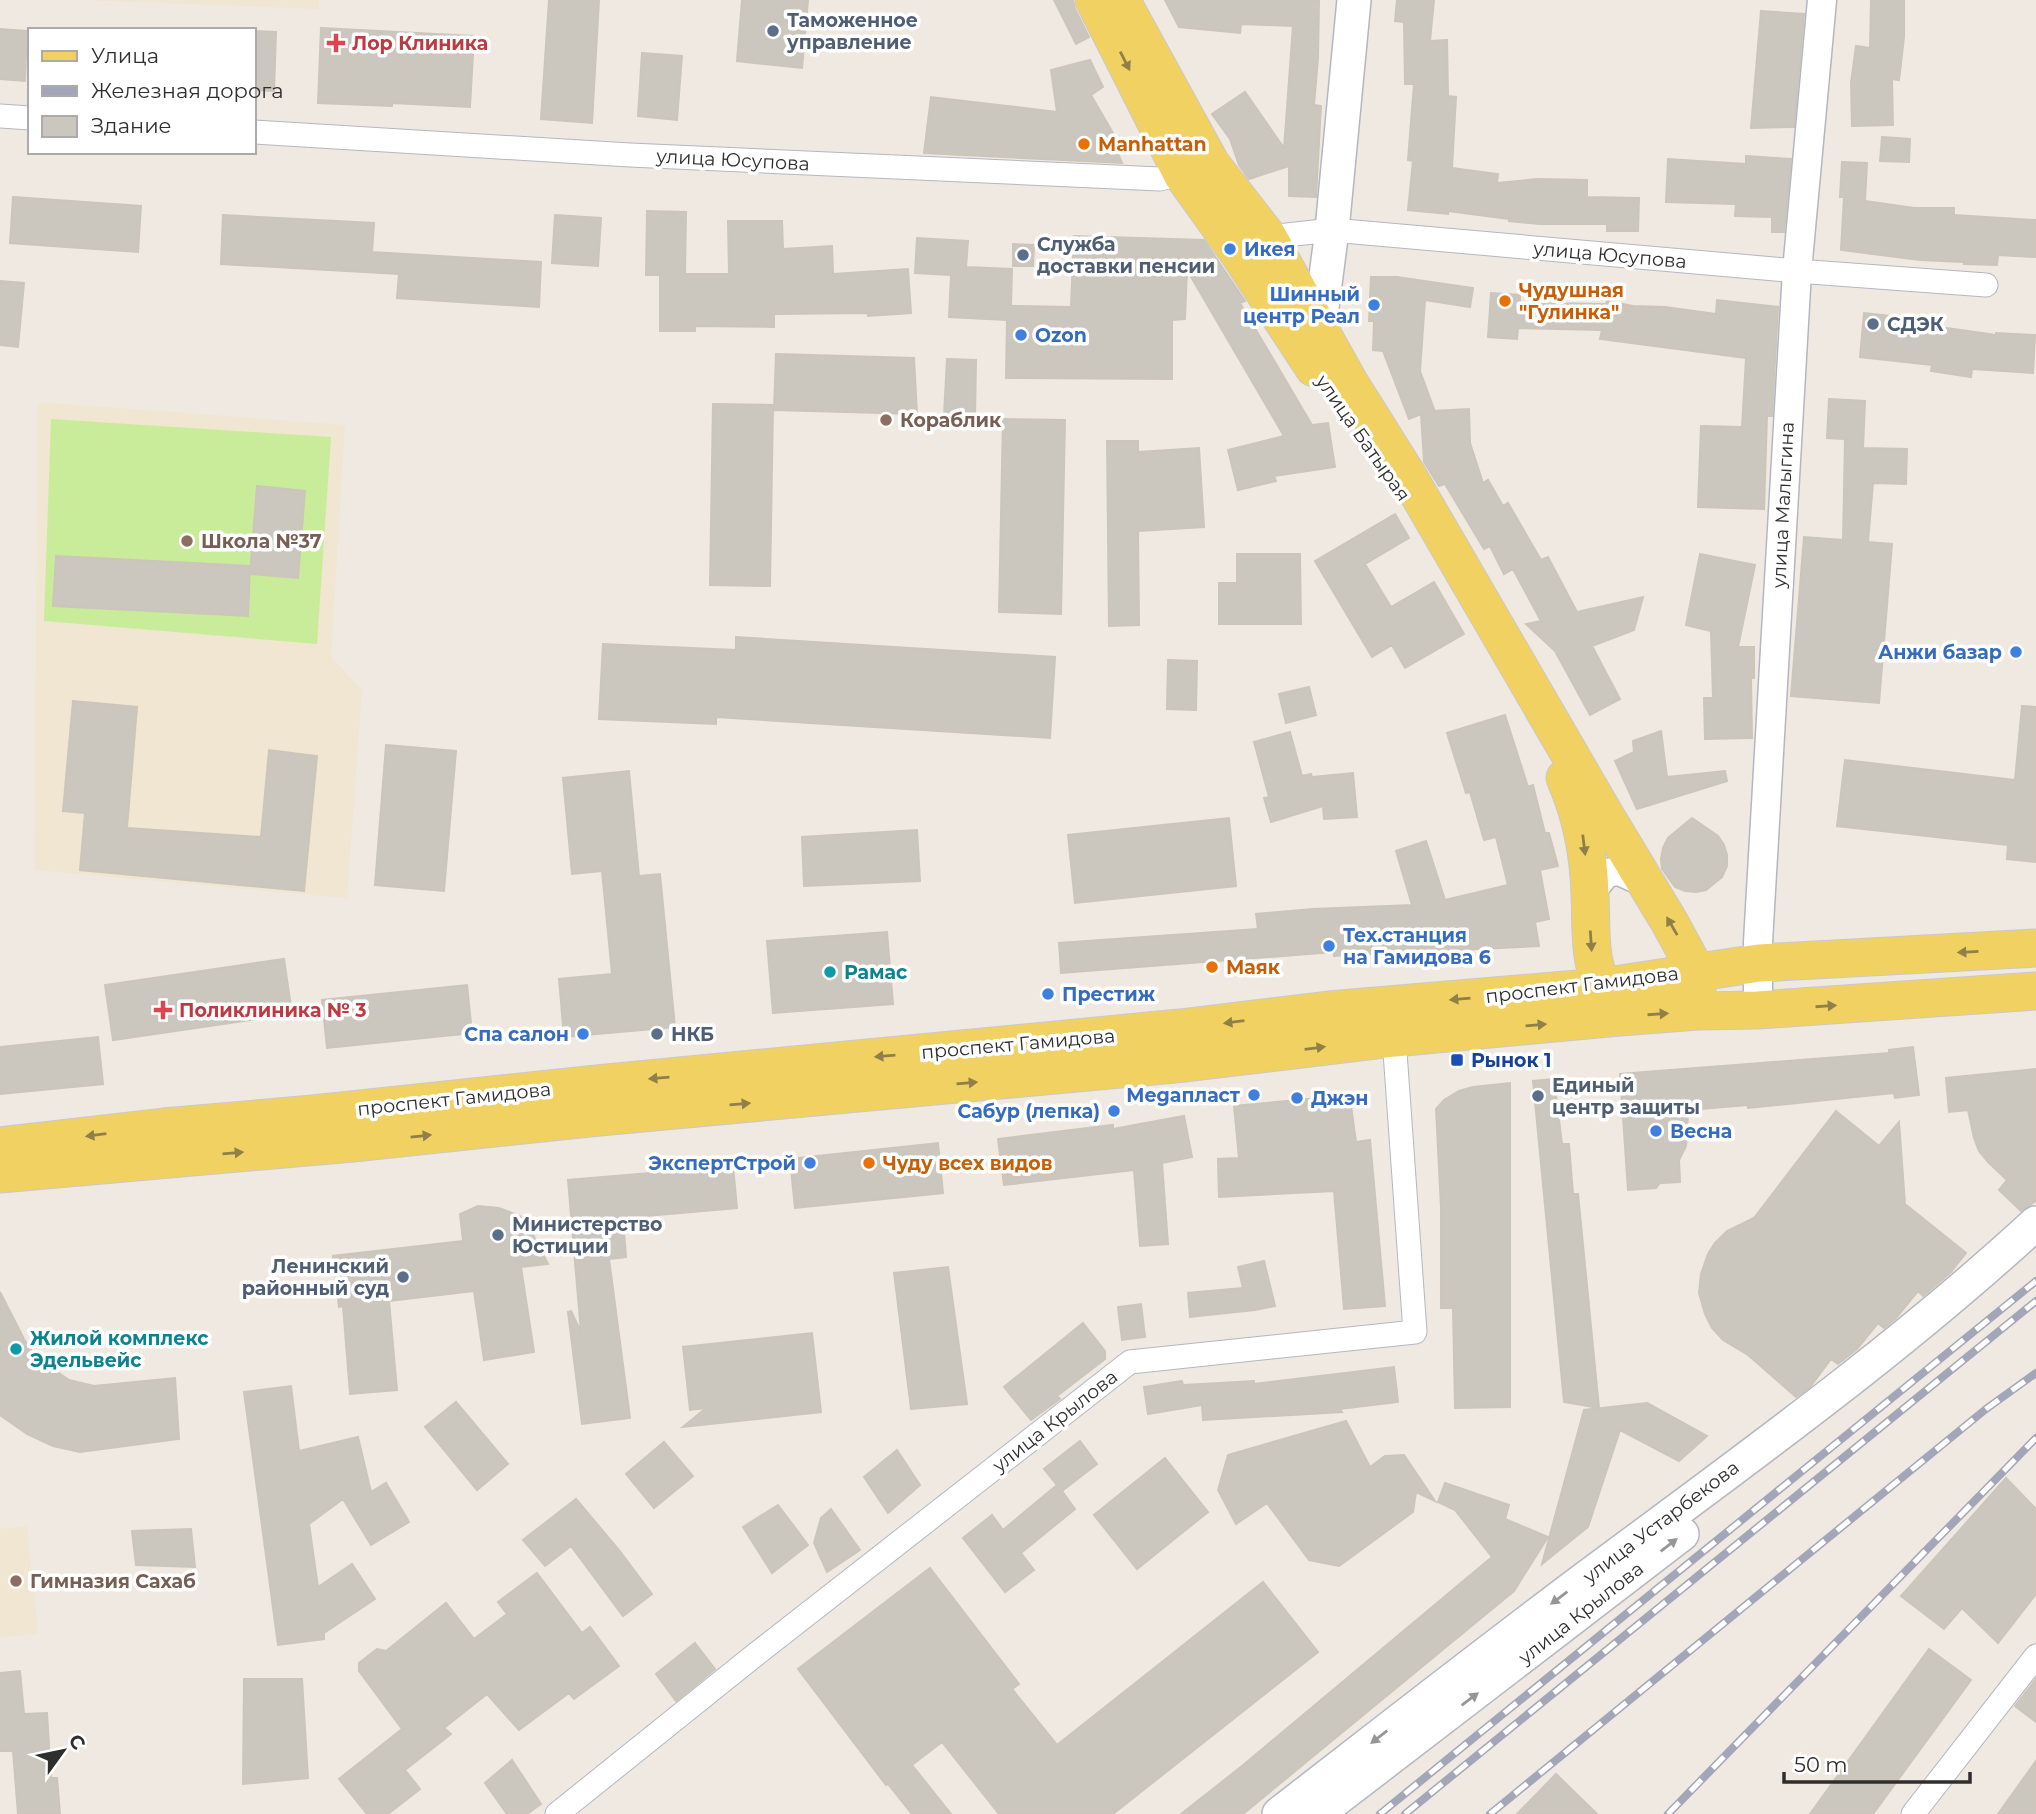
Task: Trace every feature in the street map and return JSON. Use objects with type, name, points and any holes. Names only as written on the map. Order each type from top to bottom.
[{"type":"main road","name":"улица Батырая","points":[[1094,0],[1196,169],[1254,246],[1309,336],[1349,382],[1408,476],[1696,971]]},
{"type":"main road","name":"улица Батырая","points":[[1121,0],[1196,169]]},
{"type":"main road","points":[[1309,336],[1332,230],[1354,0]]},
{"type":"main road","name":"улица Батырая","points":[[1309,336],[1323,380],[1332,388],[1397,482],[1555,756],[1573,797],[1582,829],[1590,893],[1590,943],[1610,1002]]},
{"type":"main road","name":"проспект Гамидова","points":[[0,1146],[164,1126],[313,1114],[597,1084],[1182,1046],[1394,1038],[1610,1002],[1696,971],[1758,953],[2036,948]]},
{"type":"main road","points":[[1696,971],[1698,1011]]},
{"type":"main road","name":"проспект Гамидова","points":[[0,1174],[353,1143],[599,1117],[1182,1046],[1329,1010],[1610,1002],[1698,1011],[1758,1010],[2036,991]]},
{"type":"main road","name":"улица Устарбекова","points":[[1279,1814],[1863,1368],[1973,1281],[2036,1223]]},
{"type":"main road","name":"улица Крылова","points":[[1318,1814],[1534,1650],[1867,1390],[2036,1247]]},
{"type":"street","name":"улица Малыгина","points":[[1758,1010],[1758,953],[1797,271],[1822,0]]},
{"type":"street","points":[[0,116],[28,118]]},
{"type":"street","name":"улица Юсупова","points":[[256,132],[643,156],[1160,179],[1196,169]]},
{"type":"street","name":"улица Юсупова","points":[[1254,246],[1332,230],[1986,285]]},
{"type":"street","points":[[1590,893],[1606,873],[1619,871],[1644,882]]},
{"type":"street","name":"улица Крылова","points":[[557,1814],[755,1655],[1130,1362],[1415,1332],[1394,1038]]},
{"type":"street","points":[[1913,1814],[2036,1656]]},
{"type":"shaded area","points":[[83,0],[318,0],[319,9]]},
{"type":"shaded area","name":"Школа №37","points":[[38,402],[345,425],[331,657],[362,690],[347,898],[34,870]]},
{"type":"shaded area","name":"Гимназия Сахаб","points":[[27,1526],[38,1634],[0,1637],[0,1529]]},
{"type":"green space","points":[[51,419],[331,437],[317,644],[44,621]]},
{"type":"building","points":[[549,0],[599,0],[592,123],[541,119]]},
{"type":"building","name":"Таможенное управление","points":[[742,0],[808,0],[802,68],[737,61]]},
{"type":"building","points":[[1054,0],[1073,0],[1089,37],[1076,44]]},
{"type":"building","points":[[1165,0],[1319,0],[1314,105],[1321,106],[1316,197],[1289,196],[1289,166],[1249,179],[1239,165],[1230,139],[1212,114],[1245,92],[1284,148],[1293,26],[1241,24],[1240,33],[1179,27]]},
{"type":"building","points":[[1397,0],[1434,0],[1430,41],[1447,40],[1448,96],[1456,97],[1452,168],[1498,174],[1497,183],[1538,179],[1587,180],[1587,197],[1639,198],[1638,231],[1607,231],[1607,224],[1539,224],[1448,211],[1448,214],[1408,210],[1413,161],[1408,160],[1414,84],[1405,84],[1404,22],[1395,21]]},
{"type":"building","points":[[1871,0],[1904,0],[1904,37],[1899,80],[1892,79],[1893,125],[1852,126],[1851,83],[1856,46],[1870,48]]},
{"type":"building","points":[[1761,11],[1804,14],[1794,127],[1751,128]]},
{"type":"building","points":[[321,28],[474,36],[470,107],[318,103]]},
{"type":"building","points":[[0,29],[27,31],[25,81],[0,79]]},
{"type":"building","points":[[256,31],[276,32],[274,91],[256,90]]},
{"type":"building","points":[[642,53],[682,56],[677,120],[638,116]]},
{"type":"building","points":[[1090,60],[1103,87],[1091,95],[1117,140],[1113,142],[1122,163],[924,153],[931,97],[1057,112],[1051,70]]},
{"type":"building","points":[[1882,137],[1910,139],[1909,162],[1880,161]]},
{"type":"building","points":[[1746,156],[1791,159],[1784,232],[1772,232],[1772,217],[1735,216],[1736,204],[1666,202],[1668,159],[1746,164]]},
{"type":"building","points":[[1842,162],[1867,163],[1865,201],[1914,208],[1954,208],[1954,215],[2036,220],[2036,257],[1998,255],[1997,265],[1964,264],[1841,250],[1844,197],[1840,197]]},
{"type":"building","points":[[13,197],[141,206],[138,252],[10,243]]},
{"type":"building","points":[[647,211],[686,212],[685,274],[729,274],[728,221],[782,221],[783,249],[832,246],[833,274],[908,269],[911,313],[868,316],[868,313],[774,314],[774,327],[695,326],[695,331],[660,331],[660,275],[646,275]]},
{"type":"building","points":[[223,215],[374,223],[372,252],[541,262],[539,307],[397,298],[399,274],[221,264]]},
{"type":"building","points":[[555,215],[601,218],[598,266],[552,263]]},
{"type":"building","points":[[1074,236],[1204,240],[1245,301],[1240,303],[1312,425],[1328,423],[1335,467],[1274,476],[1276,481],[1238,490],[1228,450],[1284,436],[1187,270],[1185,319],[1172,320],[1172,379],[1006,378],[1007,320],[949,317],[951,275],[915,273],[917,238],[968,241],[966,267],[1012,269],[1011,306],[1071,307]]},
{"type":"building","name":"Служба доставки пенсии","points":[[1013,244],[1034,245],[1033,266],[1013,266]]},
{"type":"building","points":[[1371,277],[1397,277],[1473,288],[1470,307],[1425,300],[1420,371],[1434,409],[1431,411],[1469,409],[1470,443],[1483,483],[1488,480],[1503,506],[1508,503],[1541,560],[1548,557],[1577,612],[1643,597],[1634,630],[1592,646],[1620,699],[1590,715],[1555,651],[1526,624],[1541,621],[1513,569],[1504,574],[1490,546],[1484,549],[1445,484],[1439,486],[1424,462],[1421,414],[1409,419],[1383,351],[1373,350],[1374,321],[1369,321]]},
{"type":"building","points":[[0,281],[24,283],[18,347],[0,345]]},
{"type":"building","points":[[1491,293],[1520,295],[1520,303],[1606,304],[1607,301],[1716,314],[1717,300],[1778,307],[1772,416],[1767,416],[1764,509],[1698,507],[1701,426],[1742,427],[1746,358],[1600,339],[1602,330],[1518,328],[1517,339],[1488,337]]},
{"type":"building","points":[[1864,313],[1926,320],[1925,325],[1996,335],[2035,335],[2033,373],[1972,369],[1971,377],[1931,371],[1932,365],[1860,357]]},
{"type":"building","points":[[776,354],[914,358],[917,414],[774,410]]},
{"type":"building","points":[[947,359],[976,360],[975,416],[944,415]]},
{"type":"building","points":[[1829,399],[1865,401],[1863,448],[1907,449],[1906,484],[1873,483],[1868,542],[1892,544],[1879,703],[1791,696],[1804,537],[1843,540],[1845,439],[1827,438]]},
{"type":"building","points":[[713,404],[773,405],[770,586],[710,585]]},
{"type":"building","points":[[1003,419],[1065,420],[1061,614],[999,612]]},
{"type":"building","points":[[1107,441],[1138,441],[1138,452],[1199,448],[1204,527],[1138,531],[1139,625],[1109,626]]},
{"type":"building","points":[[257,486],[305,491],[298,578],[250,574]]},
{"type":"building","points":[[1395,514],[1409,538],[1365,564],[1391,607],[1434,582],[1464,634],[1405,668],[1392,645],[1372,657],[1315,561]]},
{"type":"building","points":[[1237,554],[1300,554],[1301,624],[1219,624],[1219,583],[1237,583]]},
{"type":"building","points":[[1700,554],[1755,565],[1738,647],[1754,647],[1754,678],[1751,678],[1752,738],[1705,739],[1704,698],[1713,698],[1711,631],[1686,625]]},
{"type":"building","points":[[56,556],[250,566],[248,616],[53,606]]},
{"type":"building","points":[[736,637],[1055,657],[1050,738],[716,717],[716,724],[599,719],[603,644],[736,650]]},
{"type":"building","points":[[1168,660],[1197,661],[1196,710],[1167,709]]},
{"type":"building","points":[[1309,687],[1316,715],[1286,723],[1279,694]]},
{"type":"building","points":[[73,701],[137,707],[127,828],[261,837],[269,750],[317,756],[304,891],[80,870],[85,813],[63,811]]},
{"type":"building","points":[[2022,706],[2036,707],[2036,862],[2007,859],[2008,845],[1837,826],[1845,760],[2015,780]]},
{"type":"building","points":[[1505,715],[1528,787],[1533,785],[1545,833],[1549,833],[1558,866],[1540,870],[1549,919],[1535,922],[1539,946],[1334,956],[1334,952],[1061,973],[1059,943],[1258,929],[1256,914],[1412,905],[1396,851],[1426,841],[1445,900],[1508,885],[1496,837],[1484,840],[1470,792],[1466,793],[1447,733]]},
{"type":"building","points":[[1661,731],[1667,777],[1725,771],[1727,781],[1637,809],[1615,761],[1634,752],[1633,741]]},
{"type":"building","points":[[1290,732],[1302,776],[1353,773],[1357,817],[1324,819],[1323,806],[1271,822],[1264,798],[1269,797],[1254,742]]},
{"type":"building","points":[[386,745],[456,751],[444,891],[375,885]]},
{"type":"building","points":[[629,771],[639,876],[660,874],[675,1027],[564,1037],[559,979],[612,974],[602,871],[572,874],[563,778]]},
{"type":"building","points":[[1229,818],[1236,886],[1075,903],[1068,835]]},
{"type":"building","points":[[1692,818],[1718,836],[1727,855],[1727,866],[1722,877],[1706,890],[1696,892],[1675,887],[1662,869],[1661,859],[1668,838]]},
{"type":"building","points":[[917,830],[920,881],[804,886],[802,837]]},
{"type":"building","name":"Рамас","points":[[887,932],[893,1004],[773,1013],[767,941]]},
{"type":"building","points":[[284,959],[292,1014],[113,1040],[105,985]]},
{"type":"building","points":[[467,985],[472,1033],[327,1048],[322,1000]]},
{"type":"building","points":[[98,1037],[103,1084],[0,1094],[0,1047]]},
{"type":"building","points":[[1913,1047],[1919,1095],[1895,1098],[1894,1093],[1748,1108],[1748,1105],[1688,1110],[1686,1146],[1679,1160],[1680,1182],[1660,1183],[1656,1188],[1628,1190],[1620,1074],[1889,1053],[1889,1050]]},
{"type":"building","points":[[2036,1069],[2036,1201],[2021,1211],[1999,1190],[2007,1180],[1979,1151],[1968,1110],[1949,1112],[1946,1078]]},
{"type":"building","points":[[1554,1079],[1562,1144],[1569,1144],[1573,1194],[1578,1194],[1599,1408],[1564,1402],[1533,1081]]},
{"type":"building","points":[[1510,1083],[1510,1407],[1455,1408],[1453,1308],[1441,1308],[1441,1207],[1436,1109],[1444,1100],[1459,1091]]},
{"type":"building","points":[[1318,1098],[1319,1104],[1350,1099],[1356,1142],[1370,1140],[1385,1306],[1344,1309],[1334,1191],[1219,1197],[1218,1159],[1239,1158],[1234,1106]]},
{"type":"building","points":[[1836,1111],[1879,1146],[1899,1122],[1905,1204],[1966,1253],[1951,1272],[1923,1296],[1918,1291],[1884,1328],[1878,1323],[1857,1349],[1838,1364],[1831,1359],[1810,1387],[1796,1397],[1748,1355],[1723,1340],[1712,1328],[1699,1293],[1701,1274],[1715,1243],[1727,1231],[1754,1218]]},
{"type":"building","points":[[1184,1116],[1192,1157],[1162,1163],[1168,1244],[1140,1246],[1134,1170],[1004,1185],[998,1139],[1113,1125],[1113,1129]]},
{"type":"building","points":[[938,1143],[943,1193],[795,1208],[790,1159]]},
{"type":"building","points":[[733,1166],[737,1208],[623,1218],[626,1257],[609,1259],[630,1418],[582,1424],[568,1312],[571,1311],[581,1332],[568,1180]]},
{"type":"building","points":[[478,1206],[499,1208],[520,1216],[529,1227],[548,1264],[521,1267],[534,1352],[484,1360],[474,1291],[389,1301],[397,1390],[350,1394],[343,1306],[339,1307],[333,1256],[463,1241],[460,1214]]},
{"type":"building","points":[[1264,1261],[1275,1306],[1190,1317],[1188,1293],[1243,1288],[1238,1267]]},
{"type":"building","points":[[948,1267],[967,1404],[911,1409],[894,1273]]},
{"type":"building","name":"Жилой комплекс Эдельвейс","points":[[0,1292],[25,1341],[37,1358],[69,1380],[94,1386],[175,1378],[179,1439],[80,1452],[53,1446],[27,1434],[0,1415]]},
{"type":"building","points":[[1141,1304],[1145,1337],[1122,1340],[1118,1307]]},
{"type":"building","points":[[1083,1323],[1105,1351],[1105,1359],[1057,1396],[1060,1399],[1031,1420],[1004,1387]]},
{"type":"building","points":[[812,1333],[821,1412],[683,1427],[706,1408],[690,1410],[683,1347]]},
{"type":"building","points":[[1394,1367],[1398,1402],[1340,1409],[1342,1412],[1203,1420],[1202,1405],[1148,1414],[1144,1387],[1182,1381],[1183,1385],[1254,1381],[1254,1384]]},
{"type":"building","points":[[291,1386],[299,1451],[358,1437],[371,1492],[386,1483],[409,1522],[371,1545],[343,1499],[309,1524],[318,1587],[352,1564],[375,1599],[324,1633],[324,1639],[278,1645],[244,1392]]},
{"type":"building","points":[[456,1402],[508,1464],[477,1490],[425,1427]]},
{"type":"building","points":[[1647,1403],[1707,1436],[1679,1461],[1620,1430],[1588,1527],[1542,1564],[1584,1410]]},
{"type":"building","points":[[1346,1421],[1370,1467],[1385,1456],[1404,1455],[1435,1501],[1416,1492],[1413,1512],[1339,1566],[1309,1560],[1267,1503],[1236,1524],[1218,1490],[1228,1455]]},
{"type":"building","points":[[1080,1441],[1097,1464],[1062,1491],[1075,1509],[1021,1553],[1034,1570],[1005,1592],[963,1538],[992,1515],[1003,1530],[1057,1485],[1044,1469]]},
{"type":"building","points":[[664,1442],[693,1476],[654,1508],[626,1474]]},
{"type":"building","points":[[897,1450],[920,1485],[888,1513],[864,1477]]},
{"type":"building","points":[[1165,1458],[1208,1512],[1137,1569],[1094,1515]]},
{"type":"building","points":[[2006,1478],[2036,1509],[2036,1594],[1998,1643],[1962,1608],[1944,1629],[1901,1596]]},
{"type":"building","points":[[1445,1483],[1509,1505],[1505,1519],[1548,1537],[1514,1591],[1243,1814],[1181,1814],[1492,1557],[1455,1510],[1438,1502]]},
{"type":"building","points":[[576,1499],[652,1594],[623,1616],[571,1546],[545,1566],[523,1540]]},
{"type":"building","points":[[778,1505],[808,1545],[772,1573],[743,1527]]},
{"type":"building","points":[[831,1509],[860,1550],[827,1572],[814,1543],[821,1518]]},
{"type":"building","points":[[191,1529],[195,1567],[136,1565],[132,1531]]},
{"type":"building","points":[[930,1568],[1019,1684],[1012,1689],[1057,1745],[1263,1582],[1318,1652],[1113,1814],[999,1814],[942,1742],[912,1765],[951,1814],[912,1814],[888,1784],[886,1785],[798,1669]]},
{"type":"building","points":[[537,1573],[582,1633],[590,1627],[619,1666],[574,1699],[569,1693],[519,1730],[487,1694],[444,1728],[451,1734],[405,1770],[420,1789],[388,1814],[367,1814],[339,1779],[402,1729],[359,1671],[359,1663],[377,1649],[386,1651],[446,1603],[474,1639],[507,1614],[498,1602]]},
{"type":"building","points":[[695,1643],[715,1669],[676,1701],[656,1674]]},
{"type":"building","points":[[1929,1649],[1971,1680],[1873,1814],[1810,1814]]},
{"type":"building","points":[[20,1671],[24,1714],[47,1713],[51,1778],[57,1778],[60,1814],[18,1814],[13,1751],[0,1751],[0,1673]]},
{"type":"building","points":[[244,1679],[302,1679],[308,1778],[243,1784]]},
{"type":"building","points":[[2036,1679],[2036,1722],[2015,1706]]},
{"type":"building","points":[[512,1760],[541,1804],[527,1814],[507,1814],[485,1783]]},
{"type":"building","points":[[2036,1761],[2036,1814],[1998,1814]]},
{"type":"building","points":[[1556,1774],[1597,1814],[1517,1814]]},
{"type":"railway","points":[[1380,1814],[2036,1281]]},
{"type":"railway","points":[[1405,1814],[2036,1301]]},
{"type":"railway","points":[[1490,1814],[1986,1409],[2036,1373]]},
{"type":"railway","points":[[1668,1814],[2036,1438]]},
{"type":"place","name":"Таможенное управление","points":[[773,31]]},
{"type":"place","name":"Лор Клиника","points":[[336,43]]},
{"type":"place","name":"Manhattan","points":[[1084,144]]},
{"type":"place","name":"Икея","points":[[1230,249]]},
{"type":"place","name":"Служба доставки пенсии","points":[[1023,255]]},
{"type":"place","name":"Чудушная \"Гулинка\"","points":[[1505,301]]},
{"type":"place","name":"Шинный центр Реал","points":[[1374,305]]},
{"type":"place","name":"СДЭК","points":[[1873,324]]},
{"type":"place","name":"Ozon","points":[[1021,335]]},
{"type":"place","name":"Кораблик","points":[[886,420]]},
{"type":"place","name":"Школа №37","points":[[187,541]]},
{"type":"place","name":"Анжи базар","points":[[2016,652]]},
{"type":"place","name":"Тех.станция на Гамидова 6","points":[[1329,946]]},
{"type":"place","name":"Маяк","points":[[1212,967]]},
{"type":"place","name":"Рамас","points":[[830,972]]},
{"type":"place","name":"Престиж","points":[[1048,994]]},
{"type":"place","name":"Поликлиника № 3","points":[[163,1010]]},
{"type":"place","name":"Спа салон","points":[[583,1034]]},
{"type":"place","name":"НКБ","points":[[657,1034]]},
{"type":"place","name":"Рынок 1","points":[[1457,1060]]},
{"type":"place","name":"Megaпласт","points":[[1254,1095]]},
{"type":"place","name":"Единый центр защиты","points":[[1538,1096]]},
{"type":"place","name":"Джэн","points":[[1297,1098]]},
{"type":"place","name":"Сабур (лепка)","points":[[1114,1111]]},
{"type":"place","name":"Весна","points":[[1656,1131]]},
{"type":"place","name":"ЭкспертСтрой","points":[[810,1163]]},
{"type":"place","name":"Чуду всех видов","points":[[869,1163]]},
{"type":"place","name":"Министерство Юстиции","points":[[498,1235]]},
{"type":"place","name":"Ленинский районный суд","points":[[403,1277]]},
{"type":"place","name":"Жилой комплекс Эдельвейс","points":[[16,1349]]},
{"type":"place","name":"Гимназия Сахаб","points":[[16,1581]]}]
